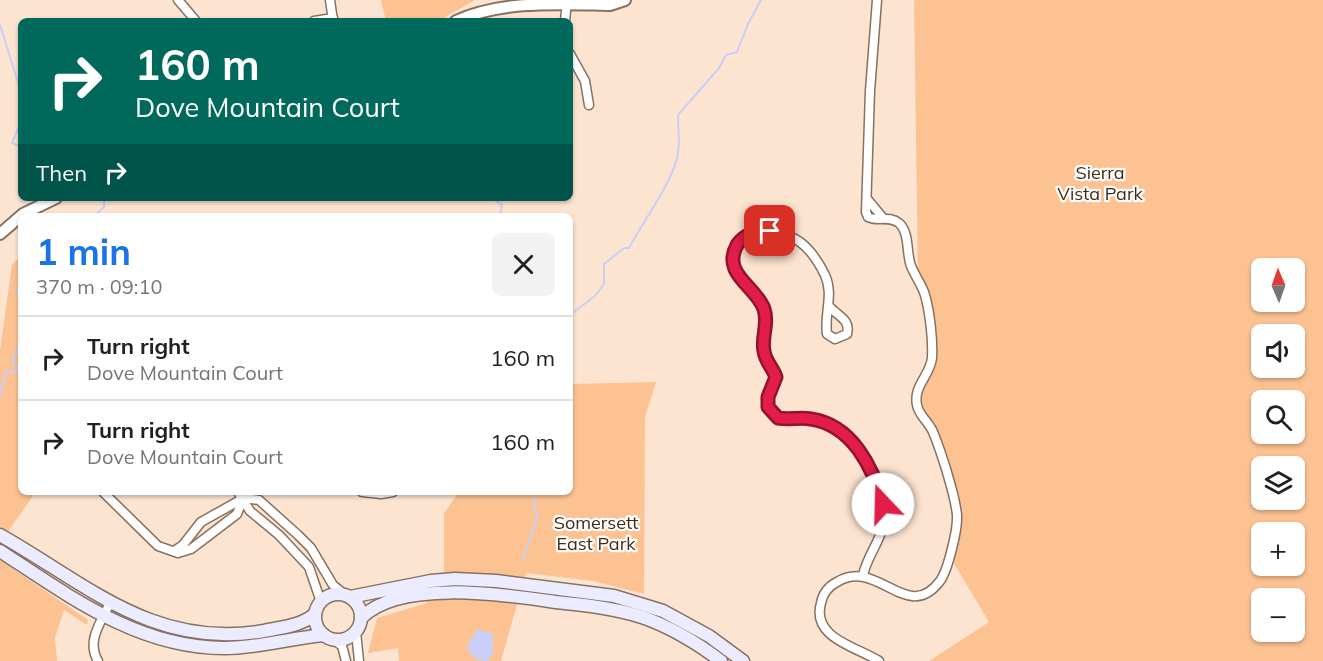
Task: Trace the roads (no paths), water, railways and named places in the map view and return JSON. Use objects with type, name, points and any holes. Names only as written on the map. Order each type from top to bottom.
[{"type":"main road","points":[[0,535],[110,603],[158,623],[195,631],[222,634],[286,627],[307,621],[315,614],[321,602],[332,595],[347,596],[455,579],[496,581],[614,596],[663,611],[709,636],[743,661]]},
{"type":"main road","points":[[0,551],[103,616],[162,639],[222,648],[329,637],[345,639],[356,632],[362,618],[378,607],[434,592],[481,592],[616,610],[641,617],[692,640],[721,661]]},
{"type":"main road","points":[[347,596],[359,606],[362,618]]},
{"type":"main road","points":[[315,614],[317,626],[329,637]]},
{"type":"street","points":[[178,0],[190,18]]},
{"type":"street","points":[[330,0],[333,18]]},
{"type":"street","points":[[463,18],[483,9],[508,3],[567,2],[610,5],[625,0]]},
{"type":"street","points":[[877,0],[870,91],[868,217],[896,221],[903,229],[911,265],[926,297],[932,359],[918,389],[916,403],[920,414],[934,433],[957,520],[944,573],[929,591],[916,595],[902,594],[863,575],[848,576],[829,587],[821,601],[820,618],[832,636],[879,661]]},
{"type":"street","points":[[565,18],[567,2]]},
{"type":"street","points":[[573,59],[585,81],[588,105]]},
{"type":"street","points":[[25,213],[50,201]]},
{"type":"street","points":[[0,234],[18,218]]},
{"type":"street","points":[[829,306],[830,292],[826,278],[814,257],[800,242],[780,233],[760,231],[746,236],[736,247],[733,260],[736,272],[756,294],[766,318],[764,350],[776,377],[767,400],[770,411],[778,418],[811,419],[840,430],[858,447],[880,492],[883,526],[863,575]]},
{"type":"street","points":[[106,495],[158,546],[170,552],[184,552],[197,545],[237,513],[243,495]]},
{"type":"street","points":[[170,552],[183,545],[201,522],[242,495]]},
{"type":"street","points":[[243,495],[250,511],[279,535],[309,567],[321,602]]},
{"type":"street","points":[[246,495],[259,500],[298,535],[311,548],[333,585],[347,596]]},
{"type":"street","points":[[98,661],[93,643],[110,603]]},
{"type":"street","points":[[356,632],[359,661]]},
{"type":"street","points":[[329,637],[342,646],[346,661]]},
{"type":"water","points":[[477,629],[493,634],[493,653],[488,661],[475,658],[467,647]]},
{"type":"waterway","points":[[573,313],[595,296],[604,284],[604,264],[624,248],[629,248],[671,176],[678,153],[678,115],[719,68],[726,55],[737,52],[761,0]]},
{"type":"waterway","points":[[0,25],[18,82]]},
{"type":"waterway","points":[[18,129],[12,143],[18,146]]},
{"type":"waterway","points":[[97,213],[104,207],[104,201]]},
{"type":"waterway","points":[[496,201],[502,205],[501,213]]},
{"type":"waterway","points":[[16,288],[18,292]]},
{"type":"waterway","points":[[18,349],[12,361],[18,368]]},
{"type":"waterway","points":[[0,396],[6,371],[14,372],[18,368]]},
{"type":"waterway","points":[[523,559],[537,518],[533,495]]},
{"type":"park label","name":"Sierra Vista Park","points":[[1100,182]]},
{"type":"park label","name":"Somersett East Park","points":[[596,532]]}]
